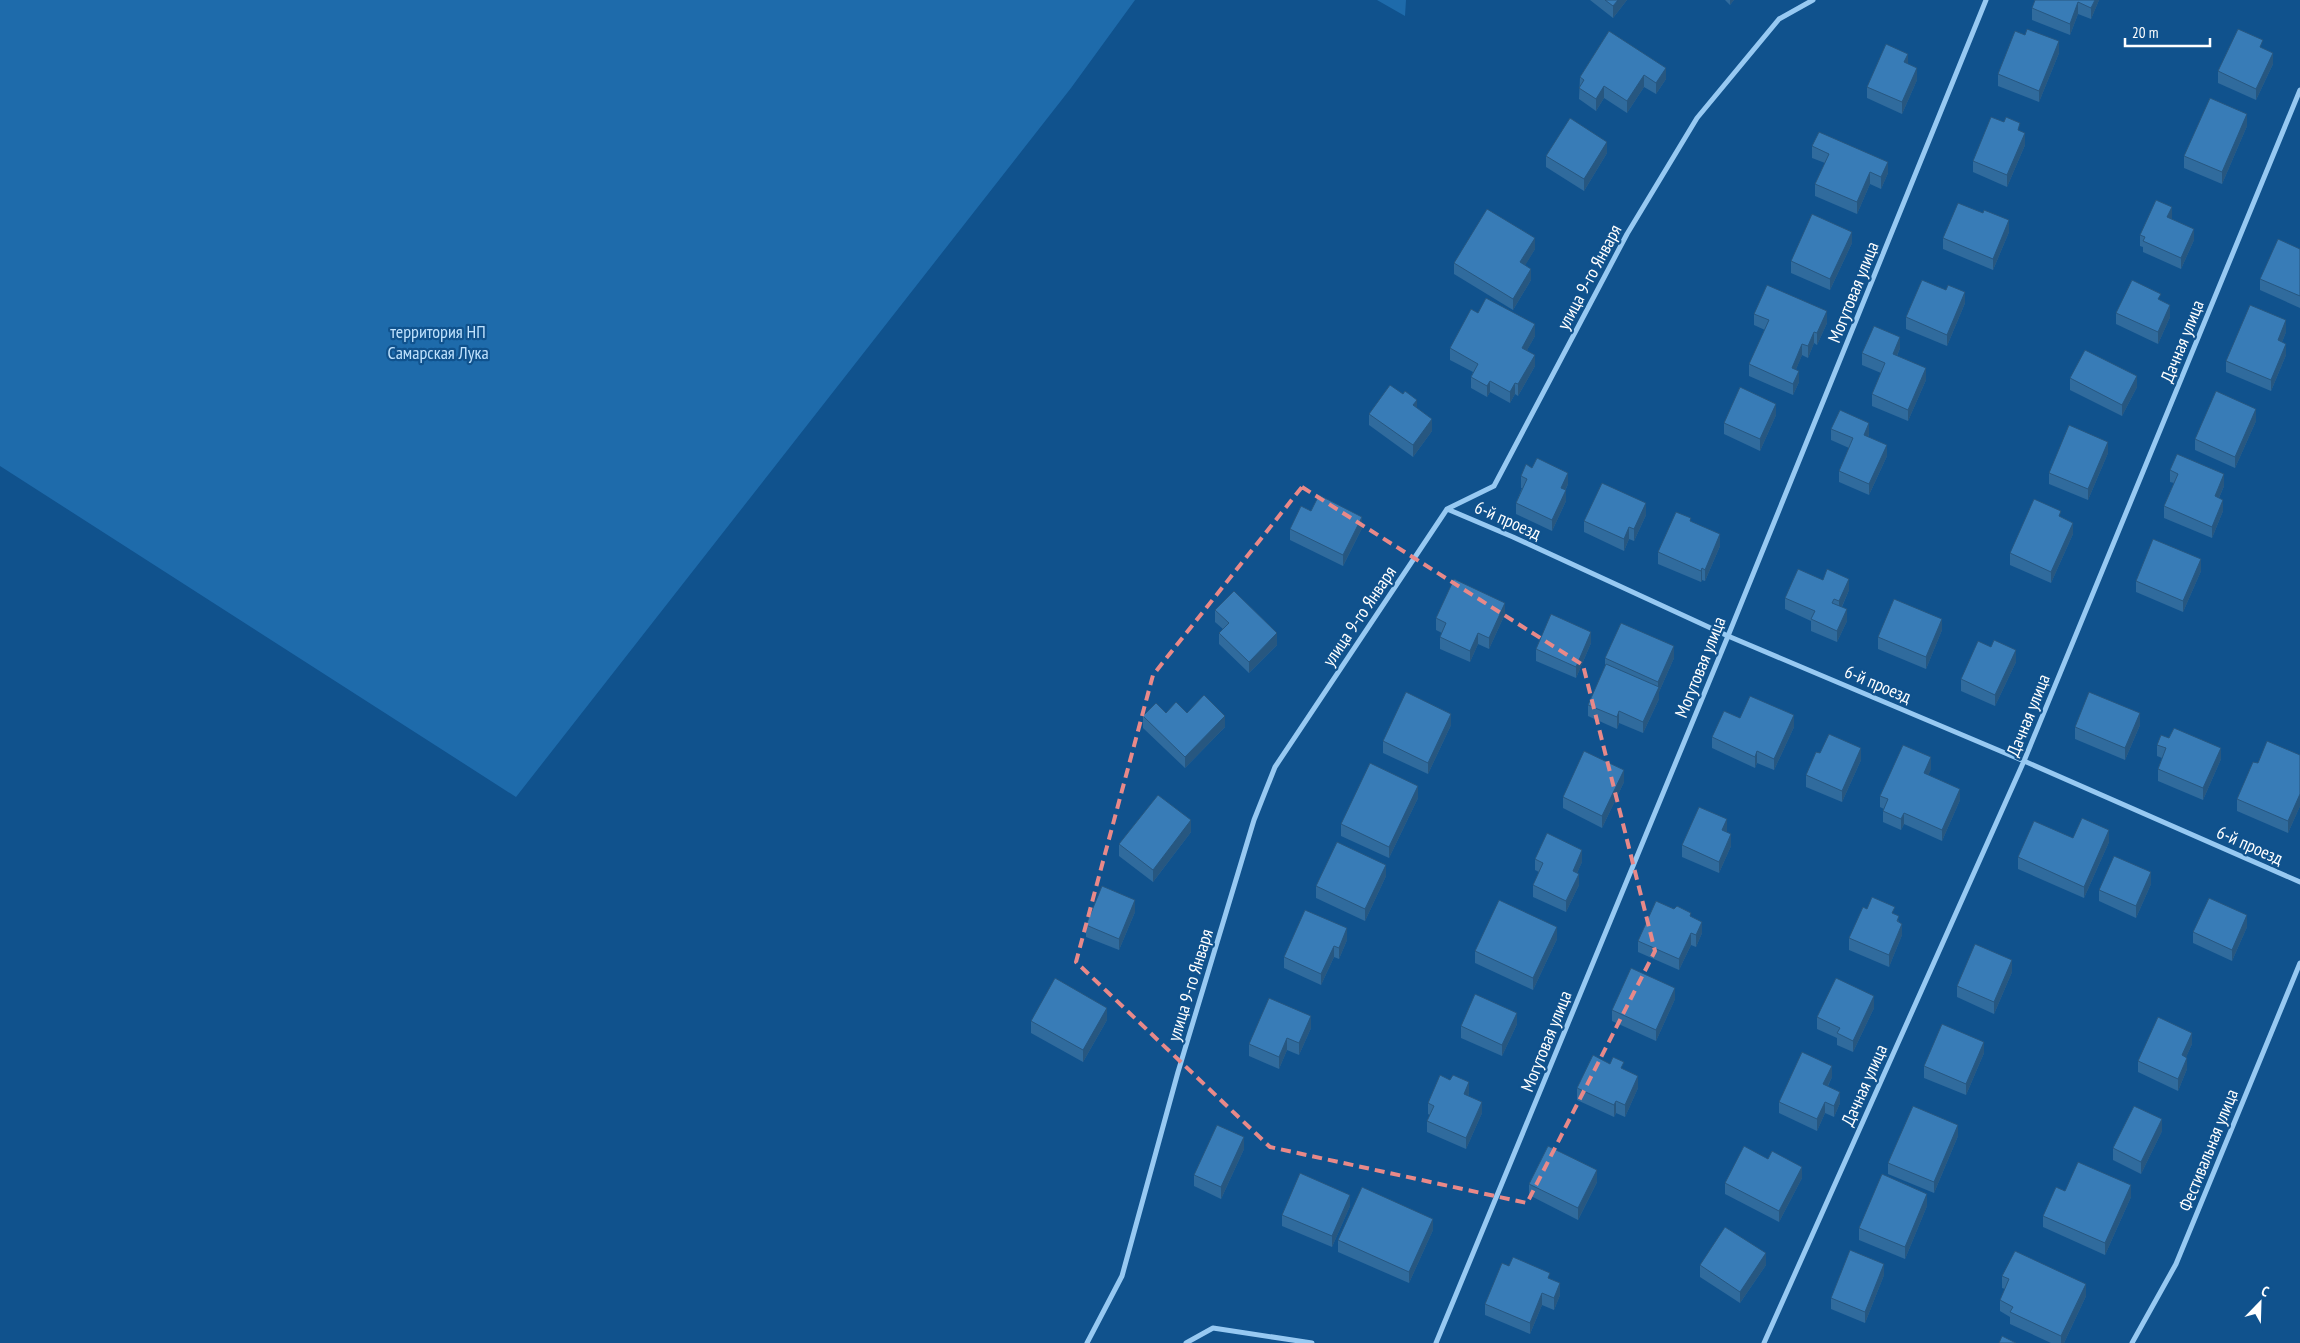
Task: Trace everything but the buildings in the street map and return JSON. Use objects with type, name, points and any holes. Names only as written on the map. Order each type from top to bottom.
[{"type":"street","name":"улица 9-го Января","points":[[1087,1343],[1122,1276],[1178,1072],[1254,820],[1275,767],[1447,509],[1494,486],[1627,234],[1697,118],[1779,19],[1813,0]]},
{"type":"street","name":"Могутовая улица","points":[[1436,1343],[1728,636],[1986,0]]},
{"type":"street","name":"Дачная улица","points":[[1764,1343],[2024,761],[2300,90]]},
{"type":"street","name":"6-й проезд","points":[[1447,509],[1513,537],[1728,636],[2024,761],[2300,882]]},
{"type":"street","name":"Фестивальная улица","points":[[2132,1343],[2176,1264],[2300,963]]},
{"type":"street","points":[[1186,1343],[1213,1328],[1312,1343]]},
{"type":"highlighted area","points":[[1302,487],[1583,665],[1655,951],[1527,1203],[1270,1147],[1076,962],[1153,675]]},
{"type":"green space","name":"территория НП Самарская Лука","points":[[0,0],[1135,0],[1071,88],[516,797],[0,466]]},
{"type":"green space","points":[[1377,0],[1406,0],[1405,16]]}]
